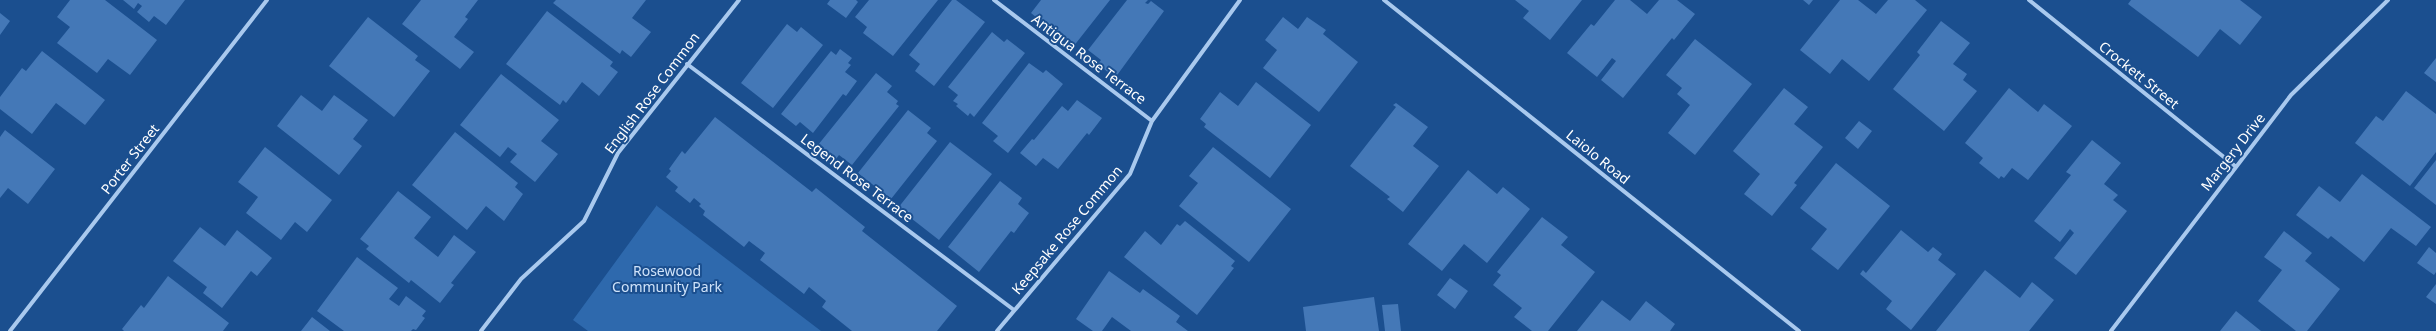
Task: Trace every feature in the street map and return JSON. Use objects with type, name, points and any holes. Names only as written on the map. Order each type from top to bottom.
[{"type":"street","name":"Porter Street","points":[[10,331],[267,0]]},
{"type":"street","name":"English Rose Common","points":[[481,331],[521,278],[584,221],[618,153],[739,0]]},
{"type":"street","name":"Antigua Rose Terrace","points":[[994,0],[1152,121]]},
{"type":"street","name":"Keepsake Rose Common","points":[[997,331],[1130,174],[1152,121],[1240,0]]},
{"type":"street","name":"Laiolo Road","points":[[1384,0],[1799,331]]},
{"type":"street","name":"Crockett Street","points":[[2029,0],[2235,166]]},
{"type":"street","name":"Margery Drive","points":[[2111,331],[2235,166],[2291,95],[2388,0]]},
{"type":"street","name":"Legend Rose Terrace","points":[[687,64],[1014,310]]},
{"type":"green space","name":"Rosewood Community Park","points":[[657,205],[821,331],[588,331],[573,320]]},
{"type":"building","points":[[70,0],[105,0],[157,40],[130,75],[108,59],[97,73],[57,43],[70,27],[57,17]]},
{"type":"building","points":[[123,0],[185,0],[166,25],[154,16],[149,22],[137,12],[142,6],[138,3],[134,9]]},
{"type":"building","points":[[421,0],[478,0],[465,17],[468,19],[454,37],[474,52],[460,69],[402,24]]},
{"type":"building","points":[[556,0],[646,0],[632,18],[651,32],[631,57],[622,50],[620,54],[553,3]]},
{"type":"building","points":[[830,0],[856,0],[858,2],[846,18],[827,4]]},
{"type":"building","points":[[869,0],[938,0],[893,56],[863,33],[867,27],[855,17]]},
{"type":"building","points":[[952,0],[956,0],[985,22],[934,86],[915,71],[920,64],[909,55]]},
{"type":"building","points":[[1041,0],[1110,0],[1073,47],[1031,13]]},
{"type":"building","points":[[1127,0],[1148,0],[1145,3],[1148,4],[1151,1],[1164,11],[1115,78],[1098,64],[1101,60],[1088,50]]},
{"type":"building","points":[[1515,0],[1582,0],[1550,40],[1523,18],[1529,11]]},
{"type":"building","points":[[1615,0],[1630,0],[1647,14],[1659,0],[1677,0],[1695,14],[1674,40],[1672,38],[1623,98],[1601,80],[1616,61],[1612,58],[1597,77],[1567,53],[1591,24],[1594,26]]},
{"type":"building","points":[[1803,0],[1813,0],[1809,5]]},
{"type":"building","points":[[1840,0],[1858,0],[1876,14],[1888,0],[1915,0],[1927,10],[1869,81],[1842,59],[1830,74],[1800,50]]},
{"type":"building","points":[[2131,0],[2240,0],[2262,17],[2240,45],[2220,29],[2198,57],[2128,4]]},
{"type":"building","points":[[547,11],[613,62],[610,66],[618,72],[599,96],[582,82],[566,103],[563,100],[560,105],[506,64]]},
{"type":"building","points":[[0,13],[10,21],[0,35]]},
{"type":"building","points":[[368,17],[418,56],[415,60],[430,71],[394,117],[329,66]]},
{"type":"building","points":[[1283,17],[1298,29],[1307,17],[1326,30],[1323,34],[1358,62],[1319,112],[1263,68],[1277,50],[1265,40]]},
{"type":"building","points":[[1941,21],[1970,43],[1953,64],[1967,74],[1963,80],[1977,91],[1944,131],[1893,89],[1920,55],[1917,52]]},
{"type":"building","points":[[787,24],[797,32],[801,27],[823,45],[773,108],[741,83]]},
{"type":"building","points":[[992,32],[1004,42],[1007,39],[1025,53],[974,117],[970,113],[968,116],[956,106],[958,104],[953,101],[958,95],[948,87]]},
{"type":"building","points":[[1695,39],[1752,84],[1695,155],[1668,133],[1690,105],[1677,94],[1682,88],[1666,75]]},
{"type":"building","points":[[840,49],[852,58],[848,63],[851,65],[845,72],[857,81],[846,96],[843,94],[813,133],[800,122],[796,126],[781,114],[831,51],[836,55]]},
{"type":"building","points":[[42,51],[105,100],[85,125],[56,103],[32,134],[0,109],[0,97],[22,68],[26,71]]},
{"type":"building","points":[[2436,58],[2436,82],[2424,73]]},
{"type":"building","points":[[1029,63],[1043,73],[1046,70],[1063,84],[1008,153],[993,141],[998,136],[982,123]]},
{"type":"building","points":[[876,73],[892,86],[887,92],[898,101],[896,104],[899,106],[852,165],[839,155],[836,159],[818,145]]},
{"type":"building","points":[[501,74],[559,120],[541,141],[558,154],[535,182],[510,162],[517,154],[508,147],[500,157],[460,125]]},
{"type":"building","points":[[1256,82],[1311,125],[1270,178],[1204,127],[1206,124],[1200,119],[1220,92],[1238,106]]},
{"type":"building","points":[[1784,88],[1808,107],[1794,124],[1823,147],[1794,183],[1797,185],[1772,216],[1744,194],[1760,174],[1733,151]]},
{"type":"building","points":[[2009,88],[2038,112],[2044,104],[2072,126],[2028,180],[2012,168],[2004,178],[2001,176],[1999,179],[1979,163],[1983,158],[1965,143]]},
{"type":"building","points":[[2406,91],[2436,114],[2436,152],[2410,186],[2355,143],[2376,116],[2383,121]]},
{"type":"building","points":[[301,95],[322,111],[334,95],[368,120],[353,139],[362,146],[339,175],[277,126]]},
{"type":"building","points":[[1077,100],[1102,118],[1089,135],[1087,133],[1058,169],[1043,158],[1036,166],[1020,153],[1032,139],[1034,140],[1062,106],[1068,111]]},
{"type":"building","points":[[1396,103],[1428,127],[1413,146],[1439,166],[1403,212],[1387,199],[1390,197],[1350,166],[1396,107],[1393,105]]},
{"type":"building","points":[[908,110],[931,128],[927,133],[937,141],[891,199],[858,173]]},
{"type":"building","points":[[715,117],[812,192],[816,188],[865,227],[862,231],[957,306],[937,331],[852,331],[822,307],[826,301],[809,287],[804,294],[760,260],[765,253],[749,241],[744,247],[703,215],[705,211],[699,206],[701,204],[694,198],[690,203],[675,191],[678,187],[666,177],[671,171],[669,169],[682,151],[685,154]]},
{"type":"building","points":[[1859,121],[1872,131],[1858,149],[1845,138]]},
{"type":"building","points":[[5,130],[55,169],[28,204],[8,188],[0,198],[0,137]]},
{"type":"building","points":[[455,132],[518,183],[515,187],[523,194],[504,221],[486,206],[467,230],[412,185]]},
{"type":"building","points":[[2092,140],[2121,163],[2104,184],[2118,195],[2113,200],[2127,211],[2076,275],[2054,258],[2074,233],[2070,229],[2060,242],[2034,221],[2071,175],[2066,172]]},
{"type":"building","points":[[950,142],[992,174],[939,240],[898,208]]},
{"type":"building","points":[[265,147],[332,200],[307,232],[295,222],[281,240],[246,213],[258,197],[238,182]]},
{"type":"building","points":[[1213,147],[1291,209],[1249,262],[1179,206],[1198,183],[1189,176]]},
{"type":"building","points":[[2436,160],[2436,205],[2414,188]]},
{"type":"building","points":[[1836,163],[1890,206],[1838,270],[1811,249],[1827,229],[1800,208]]},
{"type":"building","points":[[1468,170],[1497,194],[1503,187],[1530,209],[1487,263],[1464,244],[1442,271],[1408,244]]},
{"type":"building","points":[[2362,174],[2431,227],[2416,246],[2391,228],[2364,262],[2331,236],[2328,239],[2296,215],[2319,186],[2340,202]]},
{"type":"building","points":[[1000,181],[1022,198],[1018,204],[1029,213],[1014,233],[1011,231],[979,272],[948,247]]},
{"type":"building","points":[[398,191],[431,217],[414,238],[438,257],[454,235],[476,252],[451,283],[454,285],[440,303],[411,280],[409,283],[366,249],[369,246],[360,239]]},
{"type":"building","points":[[1542,217],[1568,237],[1561,245],[1595,272],[1548,331],[1532,331],[1514,317],[1522,308],[1493,285],[1501,275],[1497,272]]},
{"type":"building","points":[[1185,221],[1235,261],[1231,266],[1234,268],[1197,315],[1124,257],[1145,231],[1161,245],[1177,224],[1180,226]]},
{"type":"building","points":[[200,227],[225,246],[237,230],[272,258],[257,276],[251,271],[222,308],[203,293],[207,287],[173,261]]},
{"type":"building","points":[[1901,230],[1928,252],[1933,247],[1942,254],[1938,260],[1956,274],[1911,330],[1886,309],[1892,301],[1860,274],[1863,270],[1866,273]]},
{"type":"building","points":[[2284,231],[2312,253],[2305,261],[2340,289],[2307,331],[2296,331],[2258,301],[2282,270],[2264,257]]},
{"type":"building","points":[[2429,247],[2436,253],[2436,272],[2434,275],[2417,263]]},
{"type":"building","points":[[357,257],[398,288],[389,299],[399,306],[406,296],[426,311],[422,316],[425,318],[416,330],[344,331],[317,311]]},
{"type":"building","points":[[1985,270],[2020,298],[2032,282],[2054,300],[2029,331],[1936,331]]},
{"type":"building","points":[[1109,271],[1140,293],[1143,289],[1180,316],[1176,322],[1188,331],[1131,331],[1112,317],[1102,331],[1093,331],[1076,319]]},
{"type":"building","points":[[168,276],[229,323],[223,331],[124,331],[122,329],[141,305],[144,308]]},
{"type":"building","points":[[1450,278],[1468,291],[1455,309],[1437,295]]},
{"type":"building","points":[[2436,284],[2436,304],[2426,297]]},
{"type":"building","points":[[1374,297],[1379,331],[1306,331],[1303,307]]},
{"type":"building","points":[[1602,300],[1630,321],[1646,301],[1675,324],[1670,331],[1577,331]]},
{"type":"building","points":[[1398,304],[1401,331],[1385,331],[1382,305]]},
{"type":"building","points":[[2236,311],[2261,331],[2220,331]]},
{"type":"building","points":[[312,317],[330,331],[301,331]]}]
